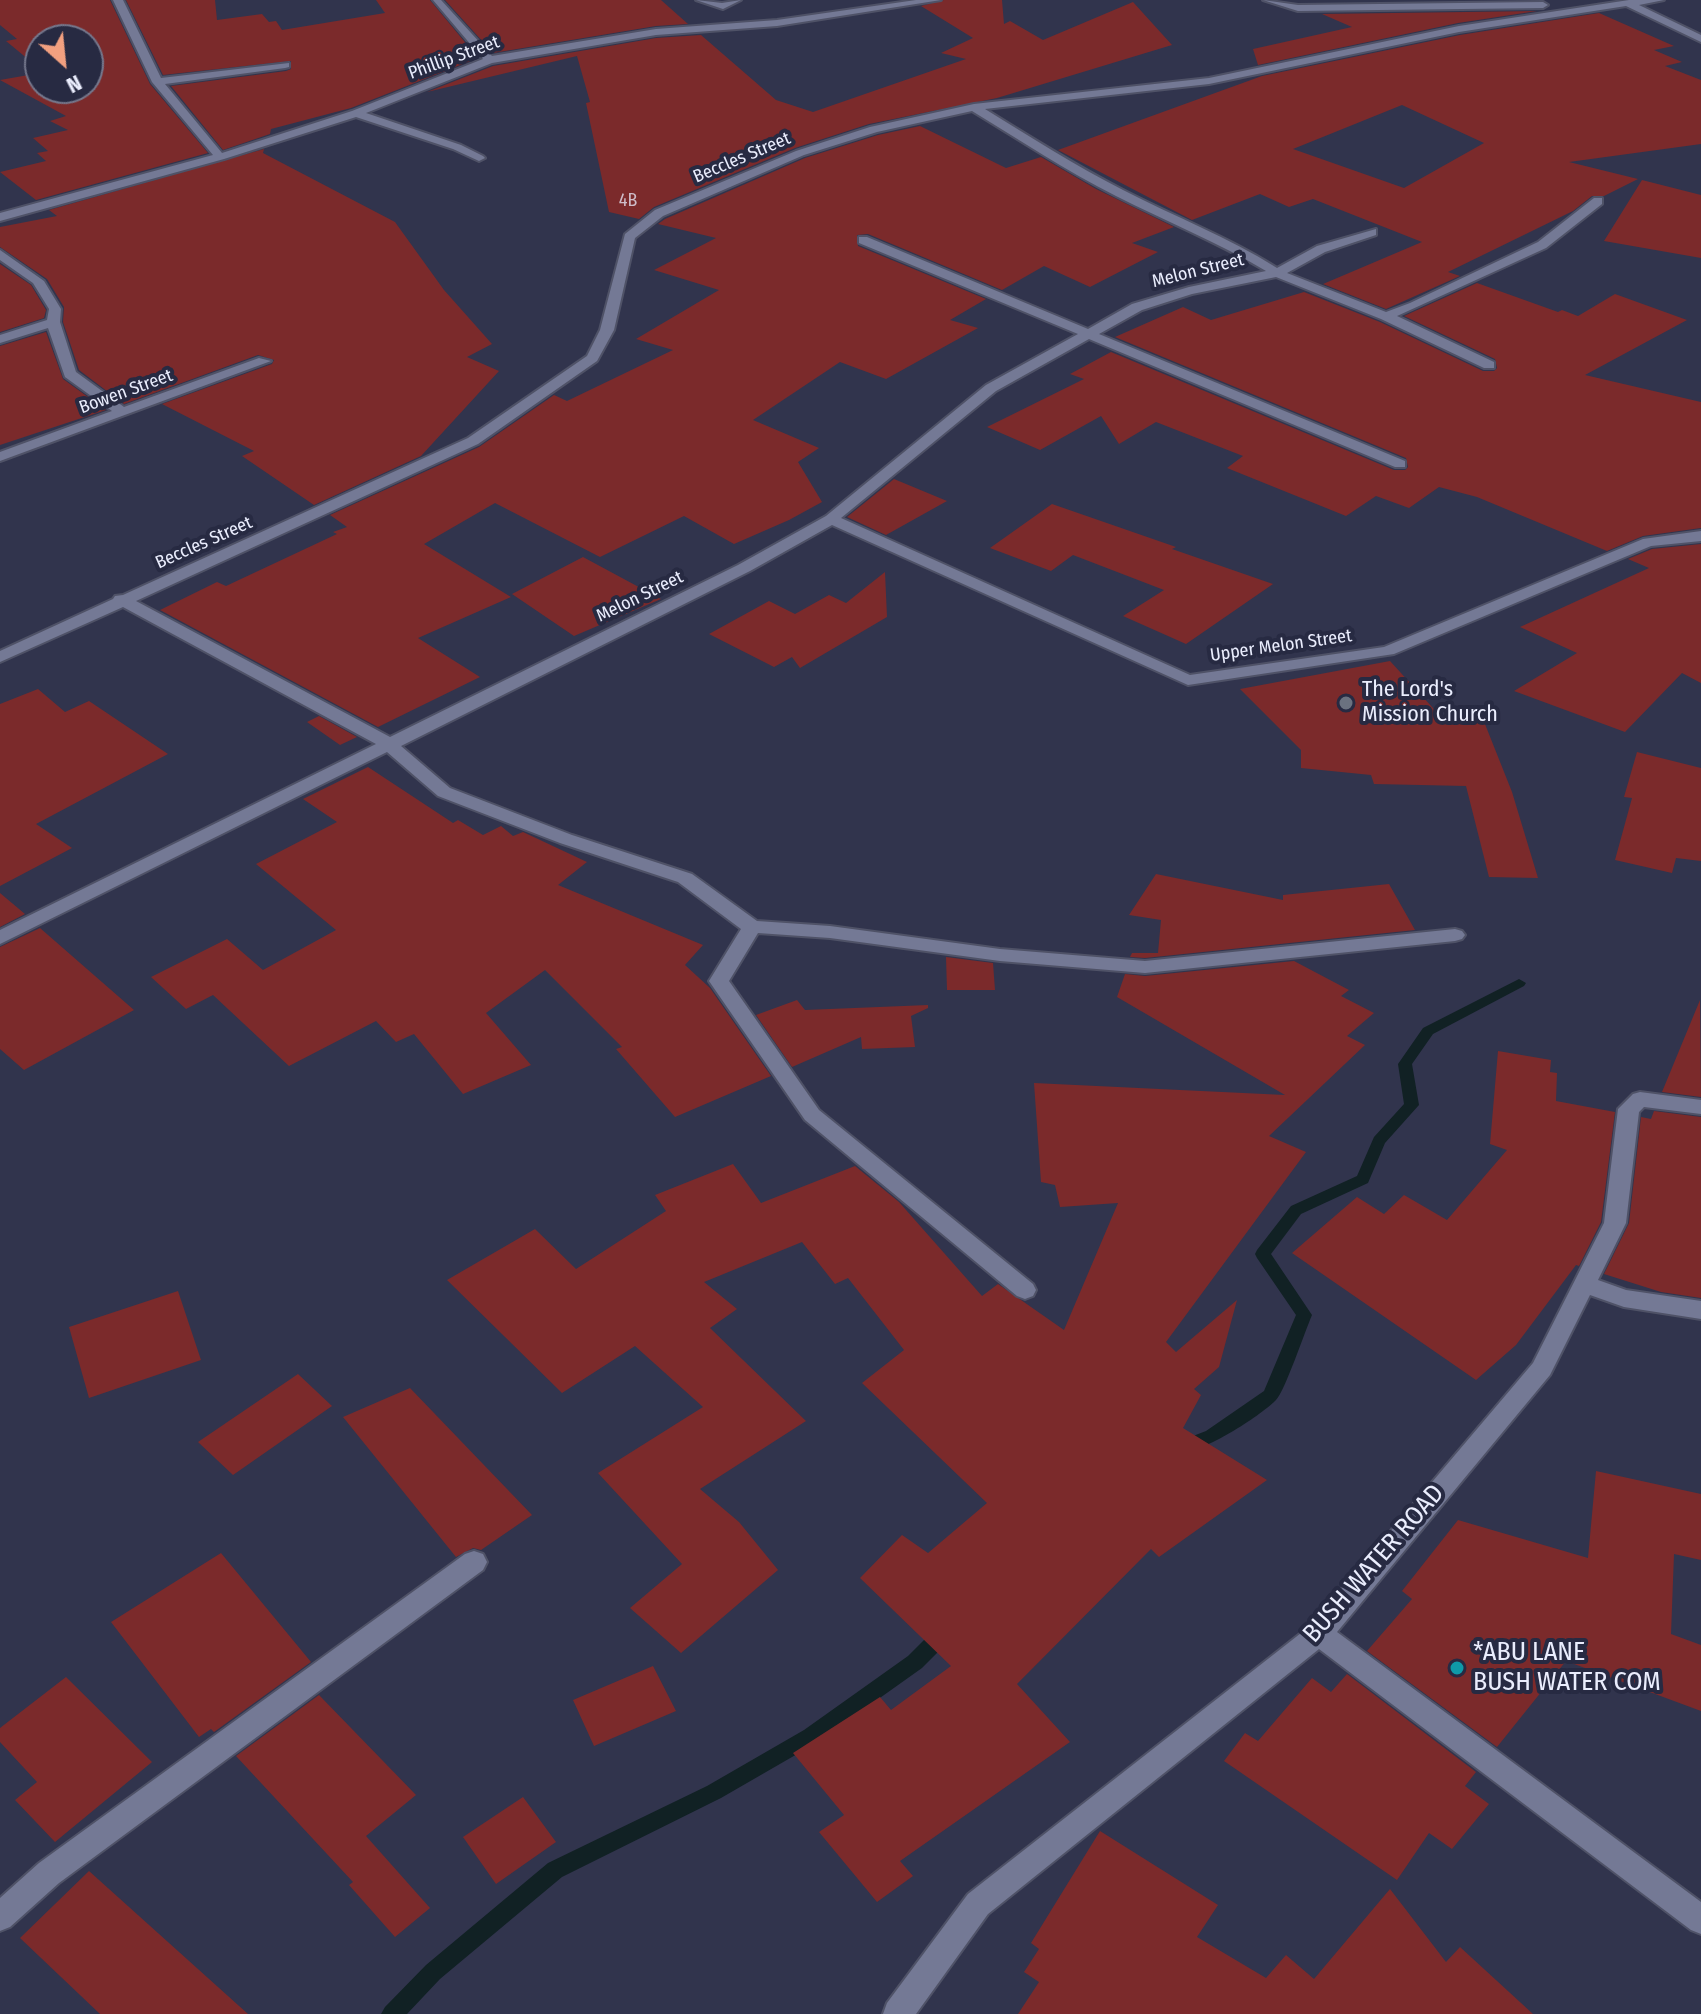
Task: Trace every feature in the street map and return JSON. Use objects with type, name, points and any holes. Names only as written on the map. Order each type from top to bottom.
[{"type":"street","points":[[118,0],[157,82],[220,157]]},
{"type":"street","points":[[701,0],[723,6],[736,0]]},
{"type":"street","name":"Phillip Street","points":[[0,217],[220,157],[356,113],[490,60],[656,32],[792,21],[936,0]]},
{"type":"street","points":[[1268,0],[1298,8],[1588,7]]},
{"type":"street","name":"Beccles Street","points":[[0,657],[121,599],[473,441],[592,358],[607,330],[629,237],[659,213],[800,153],[874,129],[974,107],[1209,81],[1459,29],[1588,7],[1659,0]]},
{"type":"street","points":[[437,1],[490,60]]},
{"type":"street","points":[[1628,4],[1701,39]]},
{"type":"street","points":[[714,27],[723,6]]},
{"type":"street","points":[[157,82],[285,65]]},
{"type":"street","points":[[974,107],[1064,163],[1121,194],[1232,245],[1277,273],[1386,316],[1489,365]]},
{"type":"street","points":[[356,113],[457,147],[479,158]]},
{"type":"street","points":[[1386,316],[1415,306],[1542,245],[1598,201]]},
{"type":"street","name":"Melon Street","points":[[0,938],[744,568],[831,519],[991,388],[1088,337],[1137,307],[1189,291],[1277,273],[1321,249],[1372,232]]},
{"type":"street","points":[[863,240],[1088,337],[1400,464]]},
{"type":"street","points":[[0,254],[38,281],[55,309],[53,322],[70,374],[122,412]]},
{"type":"street","points":[[0,339],[53,322]]},
{"type":"street","name":"Bowen Street","points":[[0,457],[264,361]]},
{"type":"street","name":"Upper Melon Street","points":[[831,519],[1188,680],[1388,651],[1648,542],[1701,536]]},
{"type":"street","points":[[121,599],[387,743],[444,792],[566,839],[685,878],[752,927],[830,932],[1000,955],[1145,967],[1455,935]]},
{"type":"street","points":[[752,927],[719,981],[812,1115],[1025,1290]]},
{"type":"street","name":"BUSH WATER ROAD","points":[[898,2014],[978,1904],[1319,1634],[1542,1369],[1615,1223],[1629,1109],[1640,1099],[1701,1107]]},
{"type":"street","points":[[1584,1284],[1624,1298],[1701,1310]]},
{"type":"street","points":[[0,1917],[49,1873],[474,1562]]},
{"type":"street","points":[[1319,1634],[1701,1920]]},
{"type":"building","points":[[0,0],[110,0],[150,84],[208,153],[36,200],[0,172],[46,161],[37,153],[48,151],[33,138],[68,130],[50,121],[66,116],[44,104],[104,104],[104,24],[24,24],[24,56],[6,41],[17,39],[0,25]]},
{"type":"building","points":[[126,0],[215,0],[217,20],[262,14],[269,22],[276,21],[282,30],[385,13],[376,0],[430,0],[478,58],[351,108],[271,129],[270,134],[223,150],[171,86],[286,71],[291,69],[291,61],[163,75]]},
{"type":"building","points":[[445,0],[661,0],[688,24],[656,26],[493,53]]},
{"type":"building","points":[[944,0],[1002,0],[1004,24],[1010,21],[1043,40],[1133,2],[1172,45],[997,98],[869,124],[795,148],[654,207],[639,219],[609,212],[586,103],[590,102],[577,56],[427,92],[493,66],[656,38],[701,35],[776,100],[813,112],[966,59],[941,53],[973,38],[921,6]]},
{"type":"building","points":[[1537,11],[1458,23],[1258,65],[1253,49],[1352,27],[1322,14]]},
{"type":"building","points":[[1599,13],[1674,46],[1654,50],[1682,62],[1665,66],[1701,80],[1701,144],[1569,162],[1638,179],[1604,196],[1592,196],[1573,211],[1448,272],[1460,276],[1386,309],[1323,284],[1422,242],[1313,199],[1289,207],[1260,194],[1192,220],[1058,150],[1262,76],[1460,35]],"holes":[[[1402,105],[1484,143],[1404,188],[1293,149]]]},
{"type":"building","points":[[24,76],[24,93],[0,80]]},
{"type":"building","points":[[920,126],[1006,168],[1041,157],[1096,189],[1174,227],[1132,243],[1158,252],[1090,287],[1044,266],[1002,290],[868,234],[857,235],[858,246],[986,299],[950,320],[978,328],[886,379],[840,362],[753,420],[819,448],[798,462],[822,502],[734,544],[684,516],[600,557],[495,503],[424,544],[511,597],[418,638],[480,677],[378,727],[160,610],[217,582],[226,586],[337,534],[333,532],[347,527],[330,515],[479,447],[554,395],[567,401],[673,350],[636,339],[719,290],[654,270],[716,238],[658,224],[665,219],[805,158],[878,135]]},
{"type":"building","points":[[264,149],[263,153],[395,222],[444,290],[492,344],[467,357],[499,371],[421,456],[314,505],[242,456],[254,451],[162,404],[272,364],[274,360],[258,355],[124,404],[79,370],[63,322],[64,307],[47,279],[0,247],[0,227],[57,216],[49,210]]},
{"type":"building","points":[[1642,180],[1701,195],[1701,258],[1604,241]]},
{"type":"building","points":[[0,264],[31,285],[46,310],[44,318],[0,332]]},
{"type":"building","points":[[1477,283],[1558,312],[1562,310],[1578,316],[1615,294],[1687,320],[1585,375],[1701,402],[1701,528],[1643,536],[1607,551],[1477,497],[1439,487],[1409,508],[1376,496],[1346,516],[1227,468],[1243,456],[1156,422],[1119,444],[1101,416],[1040,450],[987,427],[1084,379],[1070,374],[1111,352],[1394,470],[1405,470],[1408,467],[1406,458],[1115,337],[1183,307],[1211,320],[1304,292],[1380,322],[1483,371],[1494,371],[1497,368],[1495,359],[1404,316]]},
{"type":"building","points":[[46,332],[63,379],[106,410],[0,445],[0,346]]},
{"type":"building","points":[[894,479],[947,501],[886,535],[847,517]]},
{"type":"building","points":[[1052,504],[1273,584],[1186,644],[1123,616],[1164,590],[1073,555],[1051,571],[990,548]]},
{"type":"building","points":[[1701,544],[1701,683],[1682,673],[1625,732],[1514,691],[1577,653],[1520,627],[1649,568],[1628,559],[1652,549]]},
{"type":"building","points":[[583,557],[661,599],[574,636],[512,594]]},
{"type":"building","points":[[885,572],[887,617],[800,668],[792,657],[774,667],[709,634],[769,601],[795,614],[829,595],[846,603]]},
{"type":"building","points":[[1390,661],[1443,719],[1479,709],[1512,792],[1538,878],[1489,877],[1466,786],[1374,784],[1371,775],[1301,768],[1301,750],[1240,689]]},
{"type":"building","points":[[38,689],[65,712],[89,701],[168,754],[36,824],[72,848],[0,886],[0,704]]},
{"type":"building","points":[[319,716],[357,737],[340,745],[307,722]]},
{"type":"building","points":[[1637,752],[1701,768],[1701,861],[1676,858],[1672,873],[1615,860],[1632,798],[1624,797]]},
{"type":"building","points":[[368,767],[453,823],[458,820],[483,835],[501,826],[513,836],[523,832],[587,862],[558,885],[703,945],[685,965],[710,988],[771,1076],[675,1117],[616,1049],[622,1047],[545,970],[486,1013],[531,1065],[463,1094],[414,1034],[396,1042],[376,1021],[289,1066],[213,995],[186,1009],[151,977],[227,939],[263,970],[336,930],[256,864],[337,822],[303,799]]},
{"type":"building","points":[[1156,874],[1283,900],[1283,895],[1389,884],[1415,930],[1145,958],[1130,957],[1132,953],[1158,953],[1161,920],[1129,915]]},
{"type":"building","points":[[0,893],[25,914],[0,927]]},
{"type":"building","points":[[40,928],[134,1010],[24,1070],[0,1049],[0,947]]},
{"type":"building","points":[[946,957],[993,963],[995,990],[947,990]]},
{"type":"building","points":[[1294,961],[1349,990],[1341,996],[1374,1013],[1347,1036],[1365,1045],[1269,1136],[1306,1152],[1166,1342],[1176,1352],[1237,1300],[1219,1367],[1194,1389],[1201,1395],[1183,1428],[1267,1480],[1159,1557],[1151,1549],[1017,1684],[1070,1742],[900,1861],[913,1876],[877,1902],[819,1832],[844,1815],[793,1753],[880,1697],[891,1710],[951,1666],[860,1578],[902,1535],[928,1553],[987,1503],[862,1383],[904,1350],[848,1278],[835,1284],[802,1242],[704,1282],[737,1309],[710,1328],[806,1421],[700,1489],[739,1522],[778,1570],[681,1653],[630,1608],[682,1564],[598,1473],[703,1407],[635,1346],[562,1393],[447,1280],[535,1229],[576,1269],[666,1211],[655,1195],[733,1164],[761,1203],[855,1166],[899,1202],[982,1296],[998,1284],[1064,1330],[1118,1203],[1060,1207],[1055,1185],[1041,1182],[1034,1083],[1285,1095],[1117,997],[1125,974],[1145,976]]},
{"type":"building","points":[[797,1000],[805,1010],[928,1005],[928,1008],[911,1016],[915,1047],[862,1049],[861,1037],[792,1067],[756,1015]]},
{"type":"building","points":[[1700,1000],[1701,1097],[1662,1092]]},
{"type":"building","points":[[1498,1051],[1551,1060],[1550,1072],[1557,1073],[1556,1101],[1615,1112],[1601,1222],[1579,1266],[1576,1265],[1516,1345],[1476,1380],[1292,1253],[1357,1197],[1384,1214],[1404,1195],[1447,1220],[1507,1150],[1490,1144]]},
{"type":"building","points":[[1654,1111],[1701,1117],[1701,1298],[1661,1292],[1604,1274],[1629,1223],[1641,1117],[1651,1119]]},
{"type":"building","points":[[178,1291],[201,1360],[89,1398],[69,1327]]},
{"type":"building","points":[[298,1374],[332,1406],[233,1475],[198,1442]]},
{"type":"building","points":[[410,1388],[532,1515],[481,1550],[473,1548],[456,1557],[343,1417]]},
{"type":"building","points":[[1596,1471],[1701,1494],[1701,1560],[1674,1554],[1671,1634],[1701,1645],[1701,1711],[1566,1661],[1497,1747],[1367,1651],[1412,1599],[1402,1591],[1458,1520],[1588,1558]]},
{"type":"building","points":[[221,1553],[311,1662],[214,1732],[211,1729],[199,1737],[111,1622]]},
{"type":"building","points":[[653,1666],[676,1711],[594,1746],[573,1700]]},
{"type":"building","points":[[1347,1674],[1476,1772],[1465,1786],[1489,1804],[1452,1849],[1429,1833],[1397,1880],[1224,1761],[1245,1733],[1258,1741],[1312,1678],[1331,1692]]},
{"type":"building","points":[[66,1677],[152,1762],[55,1842],[15,1800],[37,1782],[0,1742],[0,1728]]},
{"type":"building","points":[[319,1695],[416,1795],[366,1836],[430,1908],[395,1937],[349,1885],[353,1882],[236,1756]]},
{"type":"building","points":[[523,1797],[556,1842],[496,1884],[463,1837]]},
{"type":"building","points":[[1100,1831],[1218,1905],[1197,1937],[1266,1978],[1286,1955],[1314,1979],[1390,1889],[1446,1962],[1460,1947],[1533,2014],[1018,2014],[1039,1982],[1024,1972],[1039,1949],[1031,1943]]},
{"type":"building","points":[[89,1871],[248,2014],[100,2014],[20,1938]]},
{"type":"waterway","points":[[1186,1446],[1212,1436],[1271,1395],[1304,1315],[1263,1254],[1296,1210],[1363,1179],[1379,1141],[1412,1105],[1405,1064],[1428,1031],[1519,983]]},
{"type":"waterway","points":[[392,2014],[433,1972],[555,1870],[714,1792],[811,1736],[915,1662],[942,1635]]},
{"type":"place","name":"The Lord's Mission Church","points":[[1346,703]]},
{"type":"place","name":"*ABU LANE BUSH WATER COM","points":[[1457,1668]]}]
